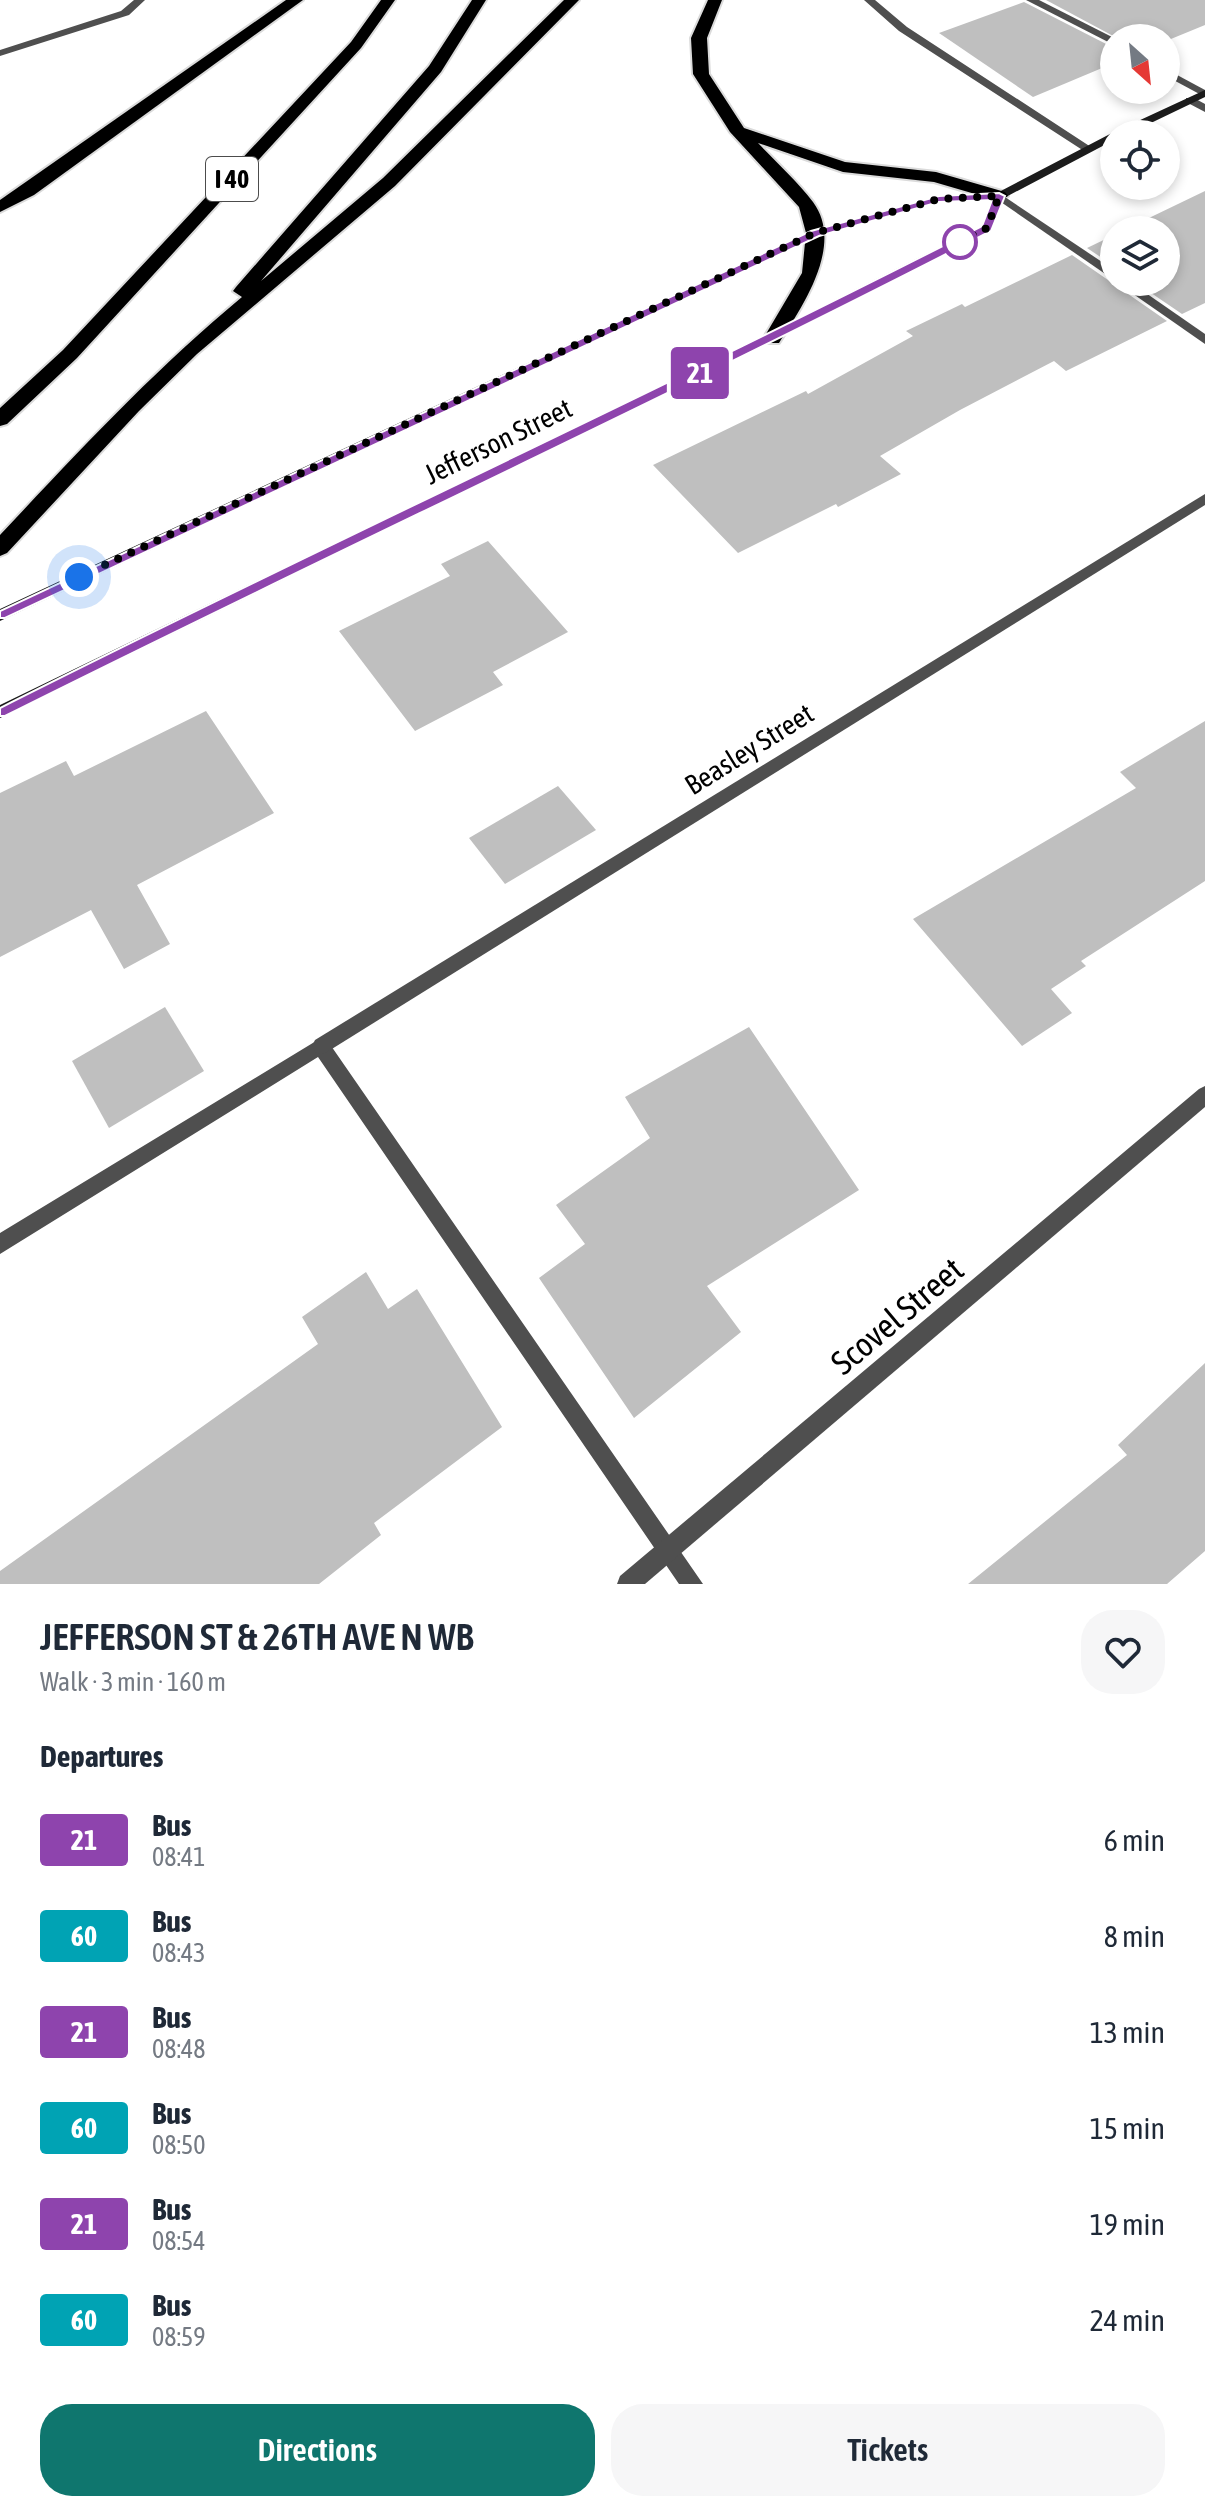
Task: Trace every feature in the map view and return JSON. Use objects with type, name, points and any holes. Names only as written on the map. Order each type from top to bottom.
[{"type":"highway","points":[[0,207],[28,191],[296,0]]},
{"type":"highway","name":"I 40","points":[[0,419],[70,354],[356,45],[388,0]]},
{"type":"highway","points":[[190,350],[435,69],[479,0]]},
{"type":"highway","points":[[0,548],[132,406],[190,350],[389,182],[572,0]]},
{"type":"highway","points":[[715,0],[699,38],[701,74],[736,129],[807,206],[815,233],[811,273],[772,339]]},
{"type":"highway","points":[[736,129],[765,142],[843,167],[936,177],[999,196]]},
{"type":"main road","name":"Jefferson Street","points":[[1148,120],[1204,94]]},
{"type":"main road","name":"Jefferson Street","points":[[0,615],[815,233],[939,199],[999,196],[1100,143]]},
{"type":"main road","name":"Jefferson Street","points":[[0,712],[204,610],[772,339],[987,228],[999,196]]},
{"type":"street","points":[[0,53],[125,13],[140,0]]},
{"type":"street","points":[[869,0],[903,29],[1088,149]]},
{"type":"street","points":[[1031,0],[1100,35]]},
{"type":"street","points":[[1180,80],[1204,94]]},
{"type":"street","points":[[1190,100],[1205,109]]},
{"type":"street","points":[[999,196],[1100,266]]},
{"type":"street","points":[[1142,296],[1205,340]]},
{"type":"street","name":"Beasley Street","points":[[0,1244],[1205,499]]},
{"type":"street","points":[[321,1046],[692,1584]]},
{"type":"street","name":"Scovel Street","points":[[628,1584],[1205,1095]]},
{"type":"building","points":[[1046,0],[1205,0],[1205,25],[1180,35],[1180,24],[1100,24],[1100,29]]},
{"type":"building","points":[[1024,2],[1100,41],[1100,69],[1033,97],[939,33]]},
{"type":"building","points":[[1205,191],[1205,303],[1182,314],[1156,296],[1180,296],[1180,216],[1153,216]]},
{"type":"building","points":[[1100,242],[1100,257],[1087,248]]},
{"type":"building","points":[[1072,255],[1100,274],[1100,296],[1131,296],[1167,321],[1066,371],[1054,361],[960,410],[880,456],[901,474],[738,553],[653,465],[806,391],[808,394],[913,336],[906,331],[962,304],[965,307]]},
{"type":"building","points":[[488,541],[568,632],[493,672],[503,685],[415,731],[339,631],[450,576],[441,564]]},
{"type":"building","points":[[206,711],[274,813],[137,885],[170,944],[124,969],[91,910],[0,957],[0,793],[66,761],[74,776]]},
{"type":"building","points":[[1205,721],[1205,881],[1081,961],[1086,966],[1051,989],[1072,1013],[1022,1046],[913,919],[1136,788],[1120,772]]},
{"type":"building","points":[[558,786],[596,830],[505,884],[469,838]]},
{"type":"building","points":[[165,1007],[204,1071],[109,1128],[72,1061]]},
{"type":"building","points":[[749,1027],[859,1190],[707,1286],[741,1332],[634,1418],[539,1278],[585,1244],[556,1205],[650,1138],[625,1097]]},
{"type":"building","points":[[366,1272],[388,1309],[417,1289],[502,1427],[374,1523],[381,1535],[319,1584],[0,1584],[0,1571],[318,1344],[302,1317]]},
{"type":"building","points":[[1205,1363],[1205,1551],[1167,1584],[968,1584],[1127,1455],[1118,1445]]},
{"type":"bus line","name":"21","points":[[0,615],[815,233],[896,208],[939,199],[999,196],[987,228],[772,339],[204,610],[0,712]]},
{"type":"route","points":[[79,577],[815,233],[896,208],[939,199],[999,196],[987,228],[960,242]]}]
